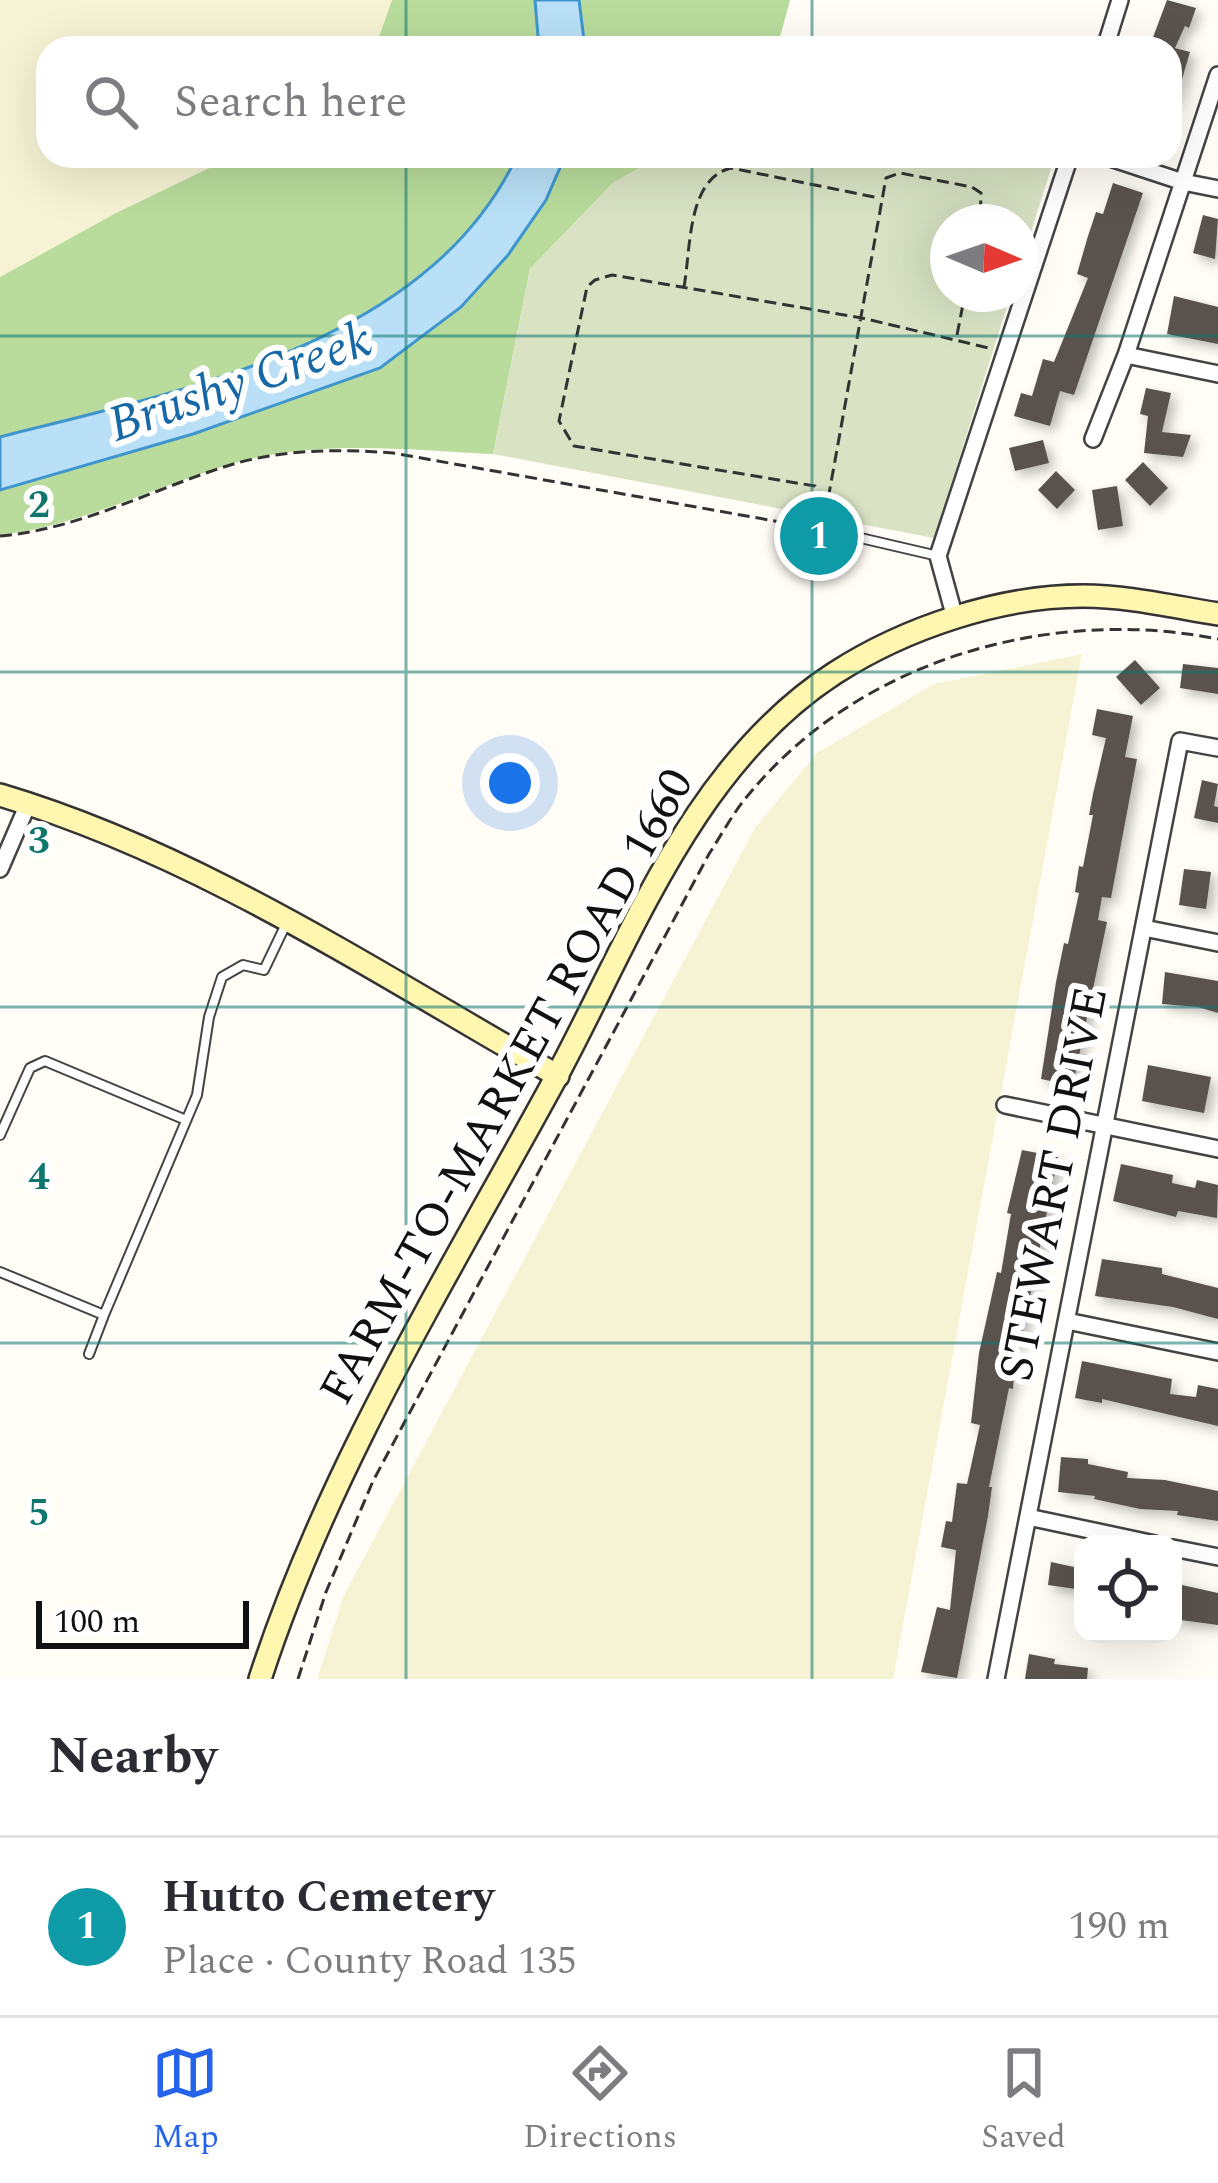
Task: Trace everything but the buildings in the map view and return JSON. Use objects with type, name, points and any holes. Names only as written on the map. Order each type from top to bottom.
[{"type":"main road","name":"FARM-TO-MARKET ROAD 1660","points":[[260,1679],[297,1574],[386,1387],[682,839],[744,752],[831,675],[876,650],[955,618],[1008,604],[1082,596],[1218,614]]},
{"type":"main road","points":[[0,795],[109,832],[286,923],[558,1076]]},
{"type":"street","points":[[1109,36],[1120,0]]},
{"type":"street","points":[[1093,440],[1126,355],[1218,75]]},
{"type":"street","points":[[955,618],[938,556],[1066,168]]},
{"type":"street","points":[[1140,168],[1218,189]]},
{"type":"street","points":[[1126,355],[1218,374]]},
{"type":"street","name":"STEWART DRIVE","points":[[997,1679],[1180,741],[1218,748]]},
{"type":"street","points":[[0,869],[28,804]]},
{"type":"street","points":[[1144,928],[1218,943]]},
{"type":"street","points":[[1005,1105],[1218,1149]]},
{"type":"street","points":[[1067,1321],[1218,1352]]},
{"type":"street","points":[[1028,1517],[1113,1535]]},
{"type":"street","points":[[1182,1550],[1218,1557]]},
{"type":"lane","points":[[822,529],[938,556]]},
{"type":"lane","points":[[89,1354],[197,1095],[209,1017],[222,977],[244,965],[264,970],[286,923]]},
{"type":"lane","points":[[0,1136],[30,1068],[44,1061],[186,1120]]},
{"type":"lane","points":[[0,1272],[104,1315]]},
{"type":"path","points":[[684,287],[702,186],[717,172],[731,168],[881,198]]},
{"type":"path","points":[[0,536],[46,531],[241,463],[295,452],[351,449],[822,529],[886,178],[900,173],[972,187],[981,193],[981,204]]},
{"type":"path","points":[[827,503],[815,486],[574,446],[559,421],[587,287],[612,274],[862,318],[1006,352]]},
{"type":"path","points":[[956,337],[961,312]]},
{"type":"path","points":[[298,1679],[326,1592],[373,1481],[709,854],[749,793],[794,748],[845,708],[893,680],[947,658],[1010,640],[1073,632],[1156,630],[1218,639]]},
{"type":"shaded area","points":[[0,0],[392,0],[379,36],[36,36],[36,168],[209,168],[0,277]]},
{"type":"shaded area","points":[[1082,654],[893,1679],[317,1679],[344,1595],[755,828],[817,753],[934,684]]},
{"type":"green space","points":[[392,0],[790,0],[780,36],[379,36]]},
{"type":"green space","points":[[209,168],[640,168],[613,183],[530,269],[493,454],[369,448],[276,454],[215,469],[63,522],[0,535],[0,277]]},
{"type":"green space","points":[[640,168],[1051,168],[1038,210],[1038,204],[930,204],[930,312],[1005,312],[934,538],[493,454],[530,269],[613,183]]},
{"type":"water","points":[[535,0],[579,0],[584,36],[538,36]]},
{"type":"water","name":"Brushy Creek","points":[[509,168],[560,168],[546,200],[508,255],[461,307],[380,368],[193,434],[0,490],[0,437],[145,400],[293,350],[362,316],[424,273],[476,220]]},
{"type":"place","name":"Hutto Cemetery","points":[[819,536]]}]
